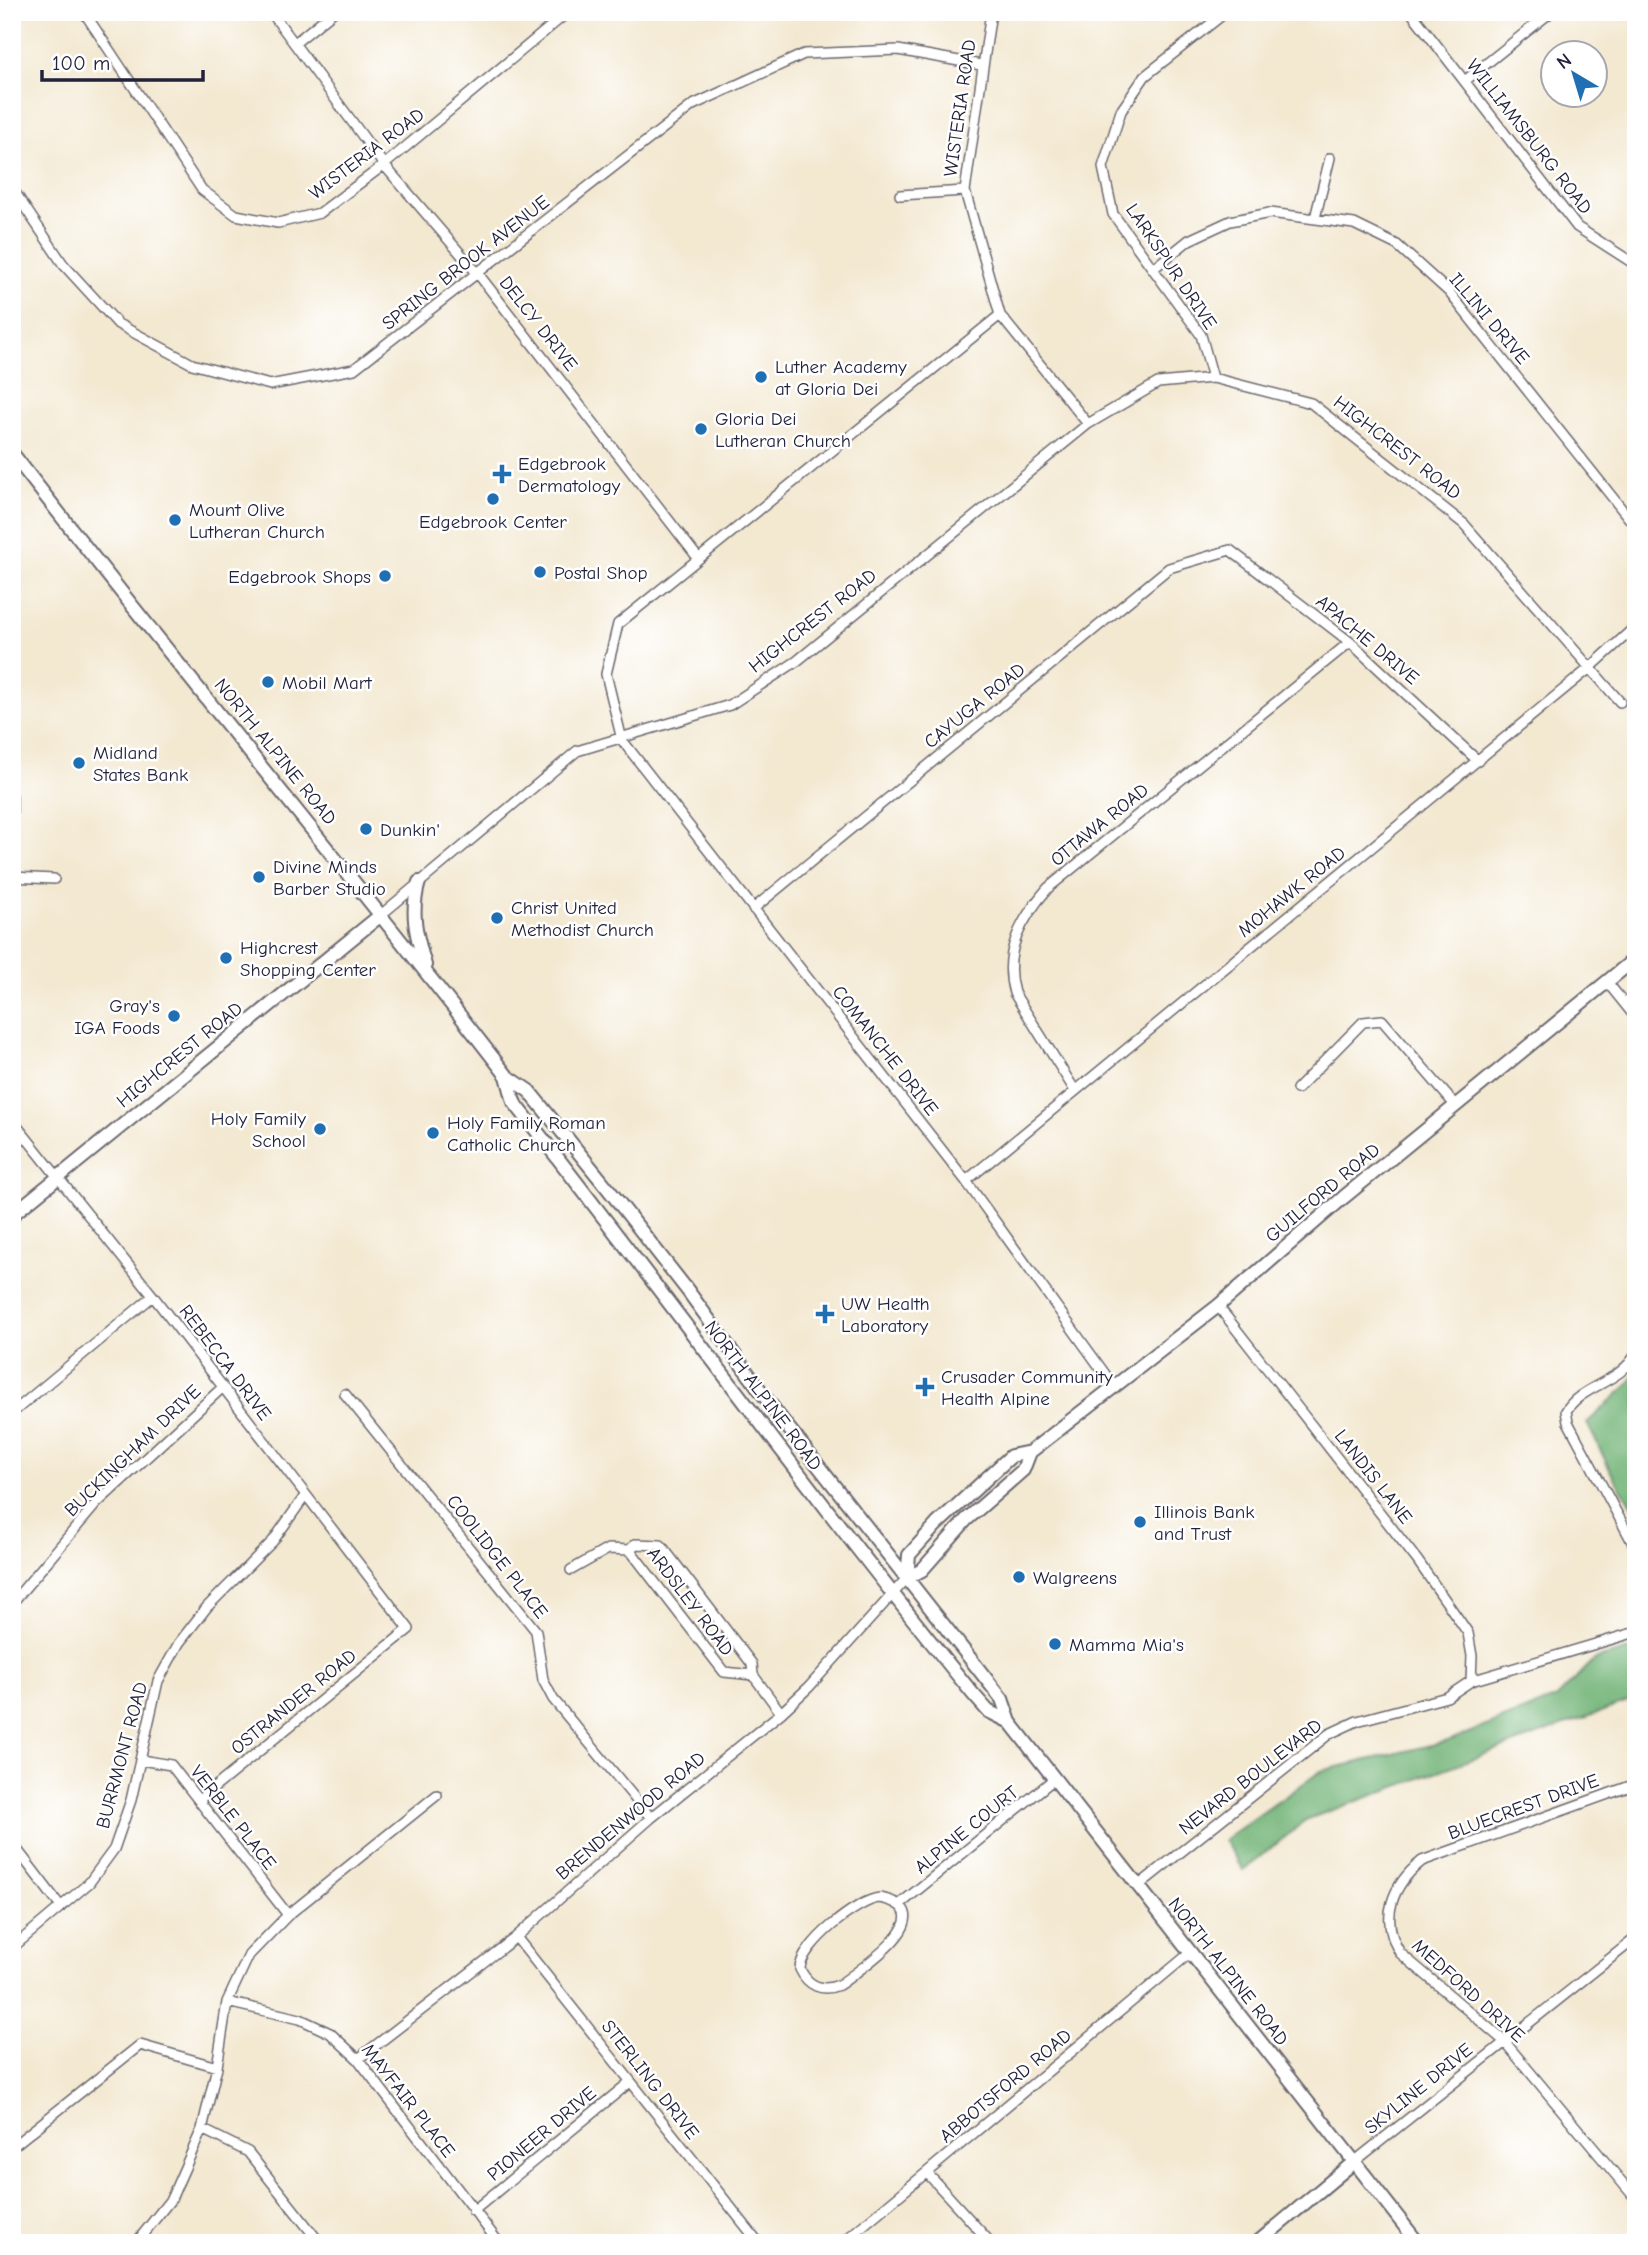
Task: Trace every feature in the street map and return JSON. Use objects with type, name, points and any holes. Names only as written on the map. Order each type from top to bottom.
[{"type":"main road","name":"NORTH ALPINE ROAD","points":[[12,453],[120,592],[382,914],[507,1076],[528,1091],[609,1190],[688,1291],[779,1416],[1002,1699],[1010,1722],[1418,2243]]},
{"type":"main road","points":[[419,882],[413,903],[415,929],[427,972]]},
{"type":"main road","name":"HIGHCREST ROAD","points":[[12,1215],[382,914]]},
{"type":"main road","name":"GUILFORD ROAD","points":[[907,1578],[909,1555],[937,1524],[1011,1456],[1030,1451],[1218,1306],[1455,1105],[1636,958]]},
{"type":"main road","name":"NORTH ALPINE ROAD","points":[[507,1076],[514,1102],[894,1594],[988,1711],[1010,1722]]},
{"type":"main road","name":"GUILFORD ROAD","points":[[907,1578],[922,1570],[967,1520],[1023,1470],[1030,1451]]},
{"type":"main road","points":[[1257,2243],[1354,2162]]},
{"type":"street","name":"WISTERIA ROAD","points":[[85,12],[202,190],[236,215],[278,223],[320,214],[384,165],[568,12]]},
{"type":"street","name":"DELCY DRIVE","points":[[271,12],[384,165],[480,275],[698,558]]},
{"type":"street","points":[[295,43],[333,12]]},
{"type":"street","name":"WISTERIA ROAD","points":[[991,12],[981,65],[965,191],[1000,315],[1088,424]]},
{"type":"street","name":"WILLIAMSBURG ROAD","points":[[1411,12],[1577,227],[1636,265]]},
{"type":"street","points":[[1466,80],[1552,12]]},
{"type":"street","points":[[1629,12],[1636,21]]},
{"type":"street","name":"LARKSPUR DRIVE","points":[[1213,378],[1201,335],[1112,214],[1104,167],[1121,111],[1145,76],[1224,13]]},
{"type":"street","name":"SPRING BROOK AVENUE","points":[[12,188],[63,264],[118,324],[192,364],[270,385],[354,369],[480,275],[693,105],[804,54],[898,50],[981,65]]},
{"type":"street","points":[[1315,218],[1330,158]]},
{"type":"street","points":[[900,195],[965,191]]},
{"type":"street","name":"ILLINI DRIVE","points":[[1154,268],[1189,240],[1230,221],[1270,214],[1354,224],[1397,245],[1449,292],[1636,527]]},
{"type":"street","points":[[622,740],[606,674],[618,624],[1000,315]]},
{"type":"street","name":"HIGHCREST ROAD","points":[[382,914],[577,751],[622,740],[730,705],[797,661],[1088,424],[1158,383],[1213,378],[1311,403],[1464,524],[1620,702]]},
{"type":"street","name":"APACHE DRIVE","points":[[1230,551],[1350,642],[1478,761]]},
{"type":"street","name":"CAYUGA ROAD","points":[[752,909],[1169,568],[1230,551]]},
{"type":"street","name":"MOHAWK ROAD","points":[[966,1181],[1074,1089],[1478,761],[1636,626]]},
{"type":"street","name":"OTTAWA ROAD","points":[[1074,1089],[1014,993],[1009,978],[1011,950],[1030,909],[1048,888],[1350,642]]},
{"type":"street","name":"COMANCHE DRIVE","points":[[622,740],[966,1181],[1115,1388]]},
{"type":"street","points":[[12,796],[12,877],[54,879]]},
{"type":"street","points":[[1607,982],[1636,1018]]},
{"type":"street","points":[[1297,1089],[1363,1022],[1382,1020],[1455,1105]]},
{"type":"street","name":"REBECCA DRIVE","points":[[12,1119],[153,1296],[409,1629]]},
{"type":"street","points":[[12,1413],[153,1296]]},
{"type":"street","name":"LANDIS LANE","points":[[1218,1306],[1417,1560],[1468,1633],[1472,1656],[1471,1681]]},
{"type":"street","points":[[1636,1353],[1615,1378],[1573,1401],[1566,1411],[1568,1422],[1636,1549]]},
{"type":"street","name":"BUCKINGHAM DRIVE","points":[[12,1603],[96,1504],[223,1387]]},
{"type":"street","name":"COOLIDGE PLACE","points":[[345,1394],[536,1631],[543,1680],[553,1699],[650,1818]]},
{"type":"street","name":"BURRMONT ROAD","points":[[12,1948],[89,1883],[114,1849],[141,1760],[158,1681],[179,1643],[207,1607],[273,1541],[305,1496]]},
{"type":"street","name":"ARDSLEY ROAD","points":[[752,1675],[724,1672],[630,1550],[635,1544],[661,1545],[752,1664],[752,1675],[781,1713]]},
{"type":"street","points":[[571,1570],[608,1549],[630,1550]]},
{"type":"street","name":"BRENDENWOOD ROAD","points":[[358,2059],[516,1937],[650,1818],[781,1713],[809,1687],[907,1578]]},
{"type":"street","name":"OSTRANDER ROAD","points":[[199,1800],[409,1629]]},
{"type":"street","name":"NEVARD BOULEVARD","points":[[1138,1886],[1329,1734],[1357,1721],[1447,1697],[1471,1681],[1636,1632]]},
{"type":"street","name":"VERBLE PLACE","points":[[141,1760],[171,1765],[288,1915]]},
{"type":"street","name":"ALPINE COURT","points":[[899,1905],[1054,1779]]},
{"type":"street","name":"BLUECREST DRIVE","points":[[1422,1861],[1636,1784]]},
{"type":"street","points":[[136,2243],[171,2199],[202,2129],[217,2067],[227,2002],[249,1955],[288,1915],[437,1795]]},
{"type":"street","points":[[12,1843],[61,1906]]},
{"type":"street","name":"MEDFORD DRIVE","points":[[1422,1861],[1396,1888],[1389,1908],[1393,1941],[1417,1968],[1504,2041],[1636,2199]]},
{"type":"street","points":[[880,1898],[899,1905],[904,1922],[899,1938],[839,1985],[818,1988],[803,1975],[800,1962],[807,1948],[864,1901],[880,1898]]},
{"type":"street","name":"STERLING DRIVE","points":[[516,1937],[759,2243]]},
{"type":"street","name":"SKYLINE DRIVE","points":[[1354,2162],[1636,1938]]},
{"type":"street","name":"ABBOTSFORD ROAD","points":[[842,2243],[1190,1953]]},
{"type":"street","name":"MAYFAIR PLACE","points":[[227,2002],[300,2019],[330,2033],[358,2059],[499,2243]]},
{"type":"street","points":[[12,2147],[139,2045],[217,2067]]},
{"type":"street","name":"PIONEER DRIVE","points":[[473,2211],[630,2081]]},
{"type":"street","points":[[202,2129],[248,2151],[320,2243]]},
{"type":"street","points":[[927,2173],[991,2243]]},
{"type":"green space","points":[[1636,1372],[1636,1512],[1613,1476],[1587,1423],[1630,1383]]},
{"type":"green space","points":[[1636,1648],[1636,1699],[1308,1819],[1243,1870],[1224,1840],[1321,1771],[1448,1741],[1557,1698],[1594,1660]]},
{"type":"place","name":"Luther Academy at Gloria Dei","points":[[761,377]]},
{"type":"place","name":"Gloria Dei Lutheran Church","points":[[701,429]]},
{"type":"place","name":"Edgebrook Dermatology","points":[[502,474]]},
{"type":"place","name":"Edgebrook Center","points":[[493,499]]},
{"type":"place","name":"Mount Olive Lutheran Church","points":[[175,520]]},
{"type":"place","name":"Postal Shop","points":[[540,572]]},
{"type":"place","name":"Edgebrook Shops","points":[[385,576]]},
{"type":"place","name":"Mobil Mart","points":[[268,682]]},
{"type":"place","name":"Midland States Bank","points":[[79,763]]},
{"type":"place","name":"Dunkin'","points":[[366,829]]},
{"type":"place","name":"Divine Minds Barber Studio","points":[[259,877]]},
{"type":"place","name":"Christ United Methodist Church","points":[[497,918]]},
{"type":"place","name":"Highcrest Shopping Center","points":[[226,958]]},
{"type":"place","name":"Gray's IGA Foods","points":[[174,1016]]},
{"type":"place","name":"Holy Family School","points":[[320,1129]]},
{"type":"place","name":"Holy Family Roman Catholic Church","points":[[433,1133]]},
{"type":"place","name":"UW Health Laboratory","points":[[825,1314]]},
{"type":"place","name":"Crusader Community Health Alpine","points":[[925,1387]]},
{"type":"place","name":"Illinois Bank and Trust","points":[[1140,1522]]},
{"type":"place","name":"Walgreens","points":[[1019,1577]]},
{"type":"place","name":"Mamma Mia's","points":[[1055,1644]]}]
